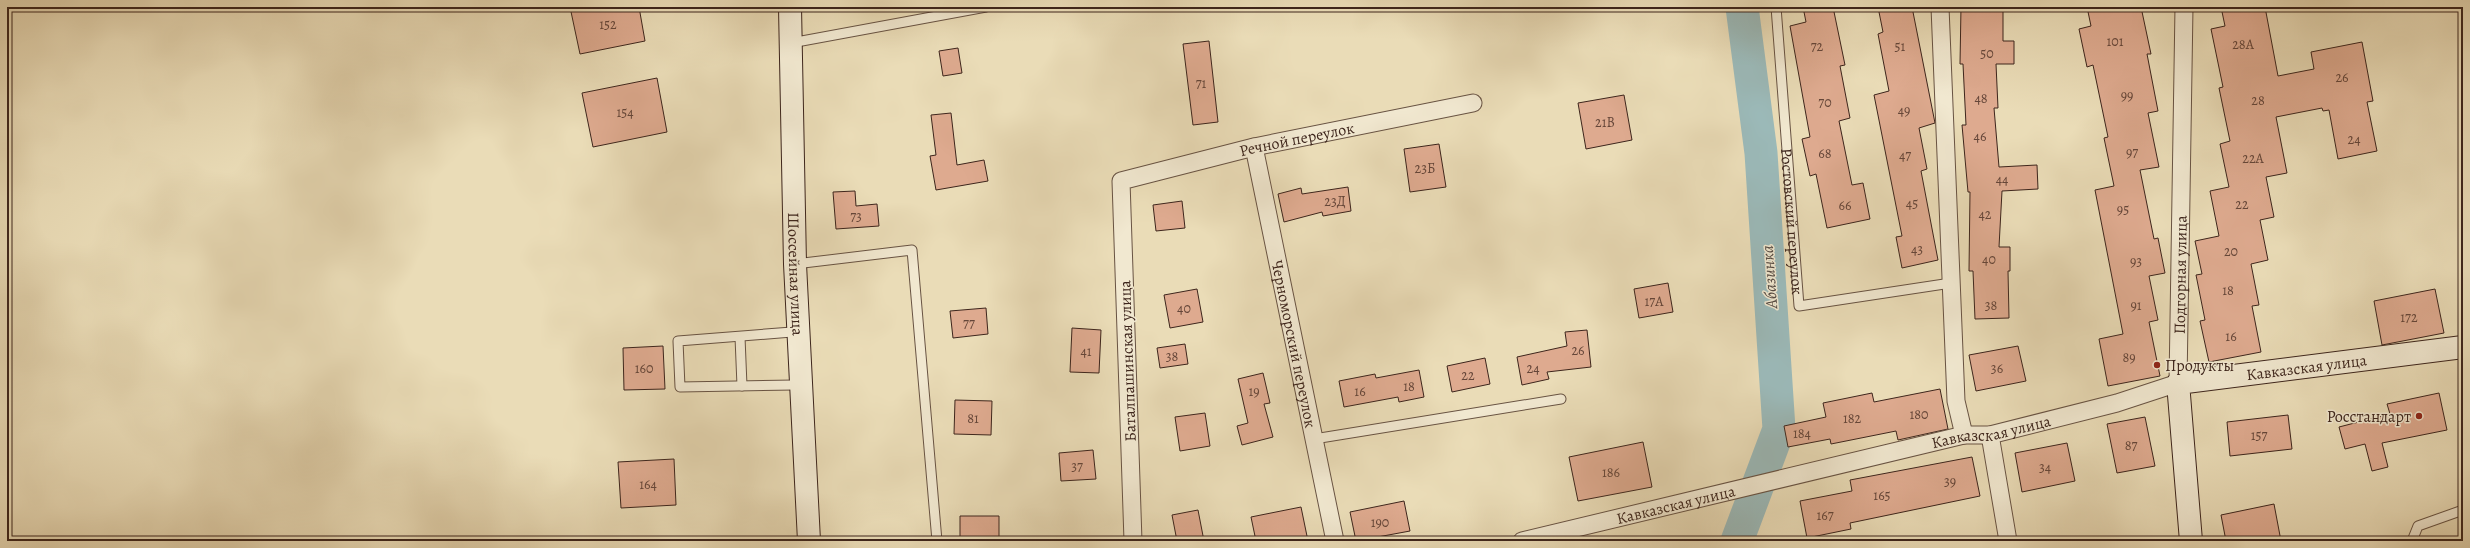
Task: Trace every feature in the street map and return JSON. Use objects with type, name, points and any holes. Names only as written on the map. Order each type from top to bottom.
[{"type":"main road","name":"Шоссейная улица","points":[[780,7],[800,541]]},
{"type":"main road","name":"Шоссейная улица","points":[[790,7],[795,264],[809,541]]},
{"type":"main road","name":"Кавказская улица","points":[[2178,383],[2463,347]]},
{"type":"main road","name":"Подгорная улица","points":[[2178,383],[2191,541]]},
{"type":"street","points":[[1940,7],[1956,401],[1964,435]]},
{"type":"street","name":"Подгорная улица","points":[[2178,383],[2184,7]]},
{"type":"street","name":"Речной переулок","points":[[1121,180],[1254,147],[1473,103]]},
{"type":"street","name":"Черноморский переулок","points":[[1254,147],[1335,541]]},
{"type":"street","name":"Баталпашинская улица","points":[[1121,180],[1134,541]]},
{"type":"street","name":"Кавказская улица","points":[[1522,541],[1543,539],[1731,490],[1964,435],[1990,435],[2117,403],[2178,383]]},
{"type":"street","points":[[1990,435],[2008,541]]},
{"type":"lane","points":[[791,43],[986,7]]},
{"type":"lane","name":"Ростовский переулок","points":[[1776,7],[1799,306],[1951,282]]},
{"type":"lane","points":[[795,264],[912,250],[937,541]]},
{"type":"lane","points":[[792,332],[678,342],[680,387],[794,385]]},
{"type":"lane","points":[[740,336],[742,386]]},
{"type":"lane","points":[[1314,439],[1561,399]]},
{"type":"lane","points":[[2412,541],[2418,526],[2463,510]]},
{"type":"building","points":[[570,7],[639,7],[645,41],[580,54]]},
{"type":"building","points":[[1803,7],[1833,7],[1845,65],[1840,66],[1850,118],[1839,121],[1852,185],[1863,183],[1870,219],[1827,228],[1816,174],[1810,176],[1802,139],[1810,137],[1790,26],[1806,22]]},
{"type":"building","points":[[1878,7],[1912,7],[1935,123],[1919,128],[1927,169],[1921,171],[1938,260],[1902,268],[1896,237],[1902,236],[1874,95],[1889,91],[1878,34],[1883,32]]},
{"type":"building","points":[[1961,7],[2003,7],[2003,41],[2014,41],[2014,64],[1996,64],[1998,108],[1994,108],[1999,167],[2037,165],[2038,189],[2002,191],[1999,247],[2010,247],[2010,271],[2008,271],[2009,318],[1975,319],[1973,271],[1969,271],[1970,192],[1968,192],[1962,125],[1966,125],[1963,64],[1960,64]]},
{"type":"building","points":[[2087,7],[2141,7],[2151,54],[2147,54],[2158,111],[2148,113],[2159,167],[2140,170],[2154,239],[2158,238],[2165,273],[2149,276],[2158,320],[2149,322],[2160,376],[2108,386],[2099,339],[2123,334],[2095,190],[2114,186],[2104,138],[2108,137],[2093,65],[2087,67],[2079,29],[2091,26]]},
{"type":"building","points":[[2221,7],[2265,7],[2278,76],[2314,69],[2311,52],[2362,42],[2373,101],[2367,102],[2377,151],[2338,159],[2329,110],[2323,111],[2322,108],[2276,117],[2287,173],[2266,177],[2274,217],[2260,220],[2268,260],[2251,264],[2259,305],[2252,306],[2261,352],[2209,362],[2200,321],[2205,320],[2196,275],[2202,274],[2195,241],[2219,236],[2210,191],[2229,187],[2220,144],[2230,141],[2219,88],[2223,87],[2211,29],[2225,26]]},
{"type":"building","points":[[1209,41],[1218,122],[1193,125],[1183,44]]},
{"type":"building","points":[[958,48],[962,73],[943,76],[939,51]]},
{"type":"building","points":[[657,78],[667,132],[593,147],[582,93]]},
{"type":"building","points":[[1624,95],[1632,140],[1586,149],[1578,103]]},
{"type":"building","points":[[951,113],[957,165],[984,160],[988,181],[936,190],[930,156],[936,155],[931,115]]},
{"type":"building","points":[[1439,144],[1446,187],[1410,192],[1404,149]]},
{"type":"building","points":[[1348,187],[1351,211],[1323,216],[1322,212],[1284,222],[1278,194],[1301,188],[1302,194]]},
{"type":"building","points":[[855,191],[856,206],[877,204],[879,226],[836,229],[833,192]]},
{"type":"building","points":[[1182,201],[1185,228],[1156,231],[1153,205]]},
{"type":"building","points":[[1668,283],[1673,312],[1639,318],[1634,289]]},
{"type":"building","points":[[1197,289],[1203,322],[1170,328],[1164,295]]},
{"type":"building","points":[[2435,289],[2444,333],[2382,345],[2374,301]]},
{"type":"building","points":[[986,308],[988,334],[953,338],[950,311]]},
{"type":"building","points":[[1072,328],[1101,330],[1099,373],[1070,372]]},
{"type":"building","points":[[1587,330],[1591,367],[1547,372],[1549,379],[1522,385],[1517,357],[1567,346],[1565,332]]},
{"type":"building","points":[[1185,344],[1188,364],[1160,368],[1157,348]]},
{"type":"building","points":[[663,346],[665,389],[624,390],[623,348]]},
{"type":"building","points":[[2018,346],[2026,381],[1976,391],[1969,355]]},
{"type":"building","points":[[1485,358],[1490,384],[1452,392],[1447,366]]},
{"type":"building","points":[[1419,370],[1424,397],[1399,402],[1398,397],[1344,407],[1339,381],[1375,374],[1376,378]]},
{"type":"building","points":[[1263,373],[1270,403],[1264,404],[1273,437],[1242,445],[1237,426],[1248,423],[1238,379]]},
{"type":"building","points":[[1940,389],[1948,429],[1898,440],[1896,431],[1831,444],[1830,439],[1788,447],[1784,426],[1826,417],[1823,403],[1872,393],[1874,402]]},
{"type":"building","points":[[2439,393],[2447,430],[2382,443],[2388,467],[2372,471],[2365,444],[2345,449],[2339,427],[2390,414],[2387,404]]},
{"type":"building","points":[[955,400],[992,401],[991,435],[954,434]]},
{"type":"building","points":[[1205,413],[1210,446],[1180,451],[1175,417]]},
{"type":"building","points":[[2288,415],[2292,449],[2230,456],[2227,422]]},
{"type":"building","points":[[2145,417],[2155,466],[2117,473],[2107,424]]},
{"type":"building","points":[[1643,442],[1652,487],[1578,501],[1569,457]]},
{"type":"building","points":[[2067,443],[2075,481],[2022,492],[2015,453]]},
{"type":"building","points":[[1093,450],[1096,479],[1061,481],[1059,453]]},
{"type":"building","points":[[1972,457],[1980,496],[1850,523],[1851,529],[1807,538],[1800,501],[1852,491],[1850,480]]},
{"type":"building","points":[[674,459],[676,505],[621,508],[618,462]]},
{"type":"building","points":[[1404,501],[1410,531],[1356,541],[1350,512]]},
{"type":"building","points":[[2274,504],[2281,541],[2226,541],[2221,515]]},
{"type":"building","points":[[1301,507],[1308,541],[1256,541],[1251,517]]},
{"type":"building","points":[[1198,510],[1204,541],[1177,541],[1172,515]]},
{"type":"building","points":[[960,516],[999,516],[999,541],[960,541]]},
{"type":"waterway","name":"Абазинка","points":[[1737,541],[1779,429],[1761,153],[1742,7]]},
{"type":"place","name":"Продукты","points":[[2157,365]]},
{"type":"place","name":"Росстандарт","points":[[2419,416]]}]
